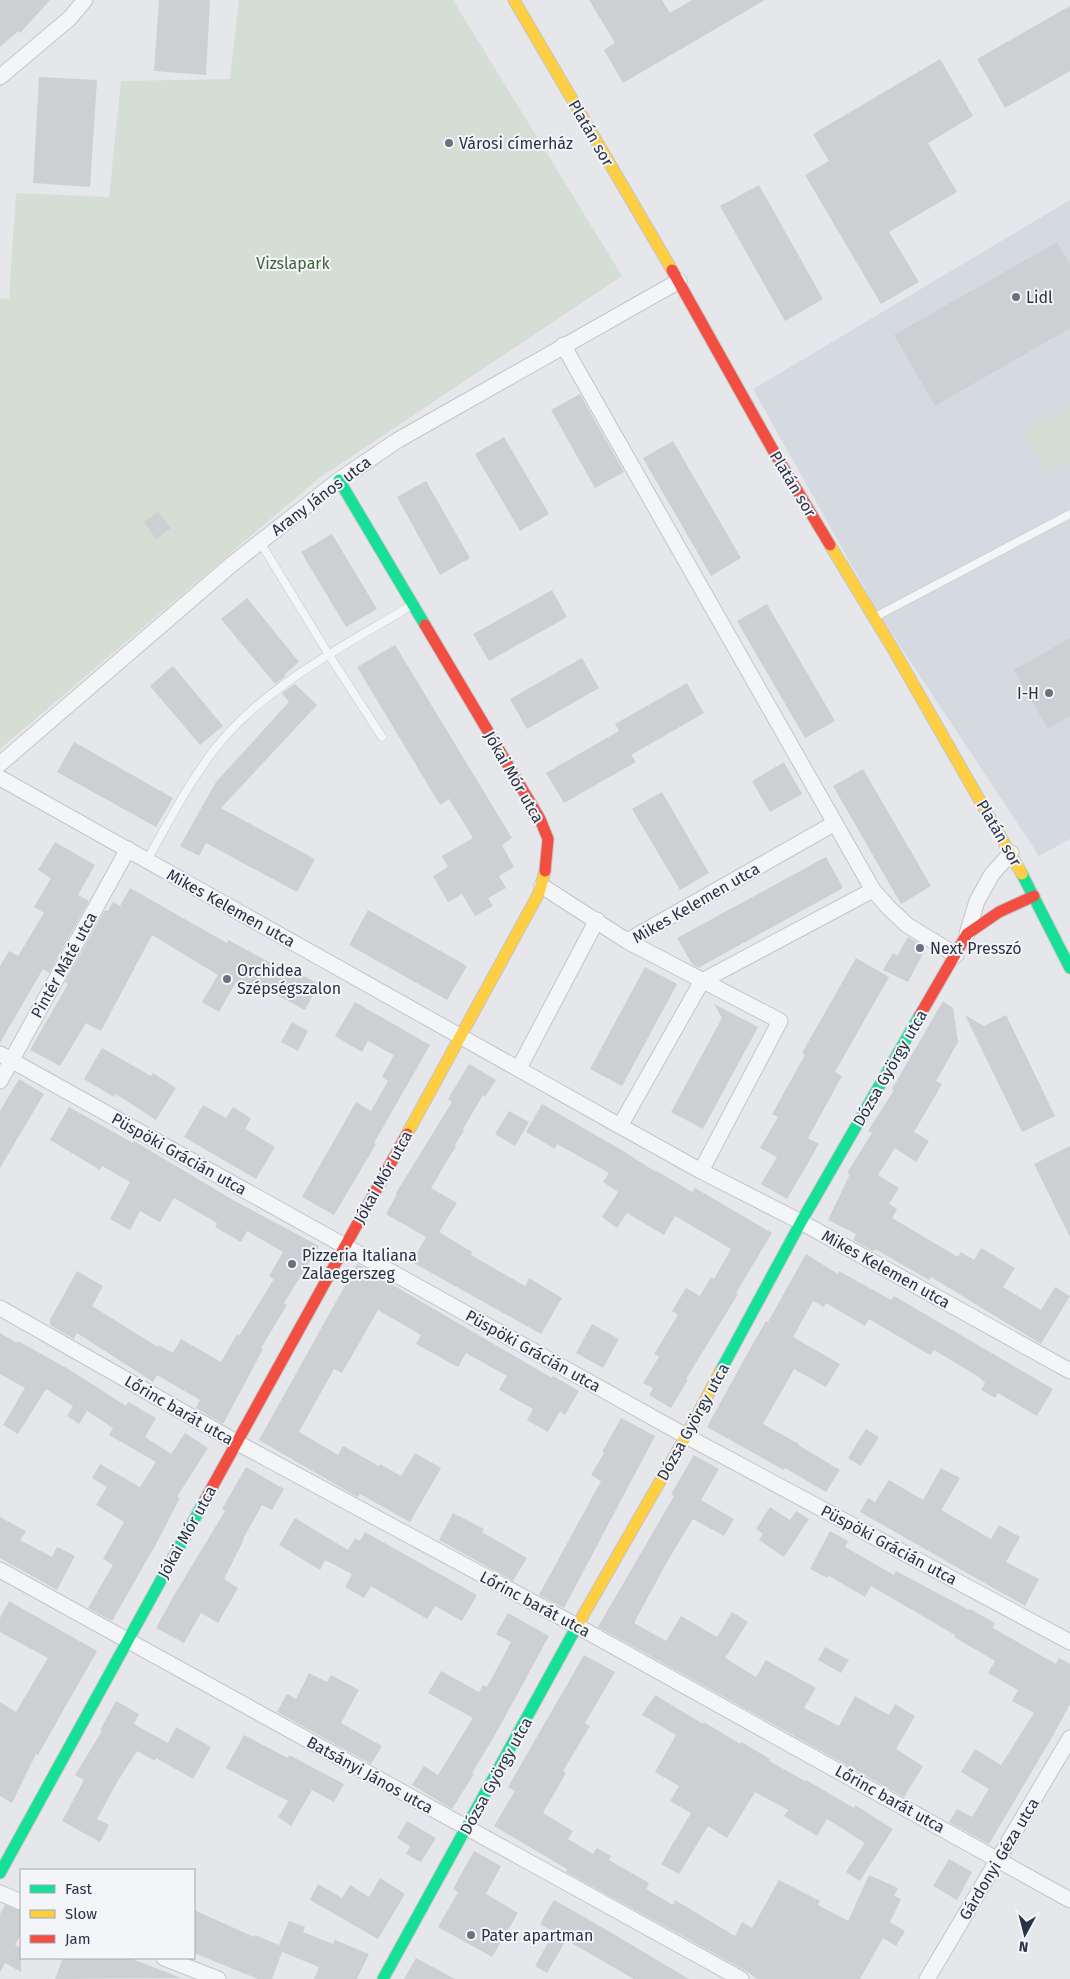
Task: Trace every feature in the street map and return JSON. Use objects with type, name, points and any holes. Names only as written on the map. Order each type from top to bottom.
[{"type":"street","points":[[0,77],[70,18],[86,0]]},
{"type":"street","name":"Platán sor","points":[[514,0],[679,281],[774,452],[1011,853],[1070,968]]},
{"type":"street","name":"Arany János utca","points":[[0,764],[260,542],[339,480],[398,440],[679,281]]},
{"type":"street","points":[[563,346],[873,890],[908,925],[956,955]]},
{"type":"street","name":"Jókai Mór utca","points":[[0,1873],[542,886],[546,869],[548,839],[540,819],[339,480]]},
{"type":"street","name":"Mikes Kelemen utca","points":[[0,778],[701,1171],[801,1222],[1070,1371]]},
{"type":"street","name":"Mikes Kelemen utca","points":[[627,940],[835,824]]},
{"type":"street","name":"Pintér Máté utca","points":[[0,1081],[6,1057],[128,849]]},
{"type":"street","points":[[967,934],[977,901],[992,874],[1011,853]]},
{"type":"street","points":[[542,886],[627,940]]},
{"type":"street","points":[[620,1126],[702,981],[873,890]]},
{"type":"street","name":"Dózsa György utca","points":[[383,1979],[577,1626],[686,1436],[801,1222],[967,934],[985,920],[1008,907],[1034,896]]},
{"type":"street","points":[[519,1068],[597,920]]},
{"type":"street","name":"Mikes Kelemen utca","points":[[627,940],[780,1021],[701,1171]]},
{"type":"street","name":"Püspöki Grácián utca","points":[[6,1057],[686,1436],[1070,1642]]},
{"type":"street","name":"Lőrinc barát utca","points":[[0,1308],[236,1442],[577,1626],[1070,1900]]},
{"type":"street","name":"Batsányi János utca","points":[[0,1570],[741,1979]]},
{"type":"street","name":"Gárdonyi Géza utca","points":[[927,1979],[1070,1738]]},
{"type":"street","points":[[0,1893],[20,1902]]},
{"type":"street","points":[[167,1959],[218,1979]]},
{"type":"lane","points":[[873,618],[1070,514]]},
{"type":"lane","points":[[260,542],[382,737]]},
{"type":"lane","points":[[147,860],[186,791],[215,749],[254,708],[311,666],[412,605]]},
{"type":"shaded area","points":[[1070,200],[1070,406],[1024,431],[1046,473],[1070,460],[1070,839],[1039,856],[879,614],[753,389]]},
{"type":"green space","name":"Vizslapark","points":[[239,0],[453,0],[622,276],[318,479],[0,749],[0,298],[9,299],[16,193],[109,197],[121,81],[230,79]]},
{"type":"green space","points":[[1070,406],[1070,460],[1046,473],[1024,431]]},
{"type":"building","points":[[0,0],[50,0],[20,33],[18,31],[0,47]]},
{"type":"building","points":[[159,0],[210,0],[206,75],[154,71]]},
{"type":"building","points":[[589,0],[662,0],[670,13],[692,0],[765,0],[623,83],[604,50],[615,43]]},
{"type":"building","points":[[1070,6],[1070,71],[1005,108],[977,59]]},
{"type":"building","points":[[940,59],[973,116],[928,143],[957,192],[889,232],[919,282],[881,304],[805,175],[829,161],[813,134]]},
{"type":"building","points":[[39,77],[97,80],[90,187],[33,183]]},
{"type":"building","points":[[759,185],[823,299],[785,321],[720,206]]},
{"type":"building","name":"Lidl","points":[[1057,242],[1070,265],[1070,328],[935,406],[894,335]]},
{"type":"building","points":[[580,394],[624,472],[595,488],[551,410]]},
{"type":"building","points":[[504,437],[549,514],[520,531],[475,454]]},
{"type":"building","points":[[673,441],[741,558],[711,576],[643,458]]},
{"type":"building","points":[[426,481],[470,558],[440,575],[397,497]]},
{"type":"building","points":[[158,512],[171,528],[156,539],[144,522]]},
{"type":"building","points":[[332,534],[377,609],[346,627],[301,552]]},
{"type":"building","points":[[552,590],[567,617],[489,661],[473,634]]},
{"type":"building","points":[[247,598],[299,662],[284,675],[286,676],[275,684],[221,619]]},
{"type":"building","points":[[767,604],[835,721],[805,738],[737,621]]},
{"type":"building","name":"I-H","points":[[1070,638],[1070,716],[1048,729],[1014,670]]},
{"type":"building","points":[[395,645],[512,838],[502,845],[514,867],[499,876],[506,888],[488,898],[493,906],[475,916],[462,894],[448,902],[433,876],[448,867],[442,856],[473,838],[449,799],[440,805],[357,667]]},
{"type":"building","points":[[582,658],[599,688],[527,729],[510,699]]},
{"type":"building","points":[[173,666],[223,726],[200,745],[150,686]]},
{"type":"building","points":[[687,683],[704,713],[631,755],[636,762],[564,803],[546,773],[619,731],[615,724]]},
{"type":"building","points":[[295,684],[317,705],[221,808],[315,859],[297,892],[206,843],[199,856],[180,846],[216,782],[289,702],[282,693]]},
{"type":"building","points":[[74,742],[173,798],[156,827],[57,772]]},
{"type":"building","points":[[784,762],[802,794],[770,812],[752,781]]},
{"type":"building","points":[[863,769],[931,886],[901,904],[833,786]]},
{"type":"building","points":[[662,792],[709,873],[680,890],[632,809]]},
{"type":"building","points":[[55,842],[95,865],[78,895],[89,901],[49,973],[43,969],[0,1043],[0,966],[9,951],[18,956],[44,913],[34,907],[51,878],[38,870]]},
{"type":"building","points":[[826,857],[843,888],[698,968],[692,964],[677,938]]},
{"type":"building","points":[[130,888],[227,943],[228,940],[286,971],[288,968],[319,984],[305,1010],[258,985],[254,992],[236,982],[219,1012],[202,1002],[218,975],[152,935],[101,1031],[86,1023],[60,1066],[30,1050],[68,984],[65,982],[105,910],[108,911],[113,902],[120,906]]},
{"type":"building","points":[[368,910],[467,966],[447,1000],[349,945]]},
{"type":"building","points":[[908,937],[926,948],[908,982],[883,970],[893,953],[897,956]]},
{"type":"building","points":[[856,958],[889,977],[835,1072],[842,1076],[808,1138],[819,1144],[787,1199],[761,1184],[777,1157],[760,1148],[778,1117],[772,1114],[805,1055],[802,1053]]},
{"type":"building","points":[[645,967],[677,984],[622,1086],[590,1069]]},
{"type":"building","points":[[943,1001],[953,1008],[958,1042],[936,1081],[942,1084],[914,1132],[929,1141],[916,1162],[895,1148],[878,1175],[899,1188],[889,1204],[897,1209],[892,1218],[958,1257],[961,1252],[974,1260],[981,1248],[1015,1268],[1003,1287],[1041,1310],[1055,1287],[1070,1296],[1041,1344],[931,1277],[929,1280],[875,1249],[873,1251],[853,1240],[856,1234],[828,1220],[850,1174],[847,1173],[872,1133],[868,1131],[894,1090],[892,1089]]},
{"type":"building","points":[[355,1002],[430,1045],[374,1143],[376,1144],[334,1215],[302,1197],[356,1102],[371,1111],[388,1081],[382,1077],[394,1055],[368,1041],[362,1052],[335,1036]]},
{"type":"building","points":[[714,1004],[758,1027],[703,1129],[671,1112],[722,1018]]},
{"type":"building","points":[[965,1015],[984,1026],[1006,1015],[1055,1116],[1022,1132]]},
{"type":"building","points":[[292,1022],[308,1031],[298,1051],[281,1042]]},
{"type":"building","points":[[102,1048],[151,1076],[153,1073],[176,1088],[156,1120],[116,1094],[114,1097],[84,1079]]},
{"type":"building","points":[[469,1064],[496,1080],[485,1097],[483,1095],[431,1188],[457,1203],[439,1232],[472,1252],[471,1255],[525,1286],[529,1278],[562,1298],[541,1334],[412,1262],[426,1237],[386,1214],[396,1193],[452,1102],[448,1099]]},
{"type":"building","points":[[19,1079],[44,1094],[0,1168],[0,1111]]},
{"type":"building","points":[[542,1104],[656,1172],[692,1192],[695,1188],[772,1233],[736,1293],[738,1294],[686,1379],[688,1380],[671,1408],[649,1395],[653,1388],[643,1383],[659,1357],[654,1354],[678,1315],[672,1311],[686,1288],[700,1296],[711,1277],[714,1279],[731,1249],[675,1216],[664,1235],[627,1213],[617,1228],[602,1217],[618,1192],[603,1182],[609,1173],[557,1144],[555,1149],[526,1132]]},
{"type":"building","points":[[203,1105],[226,1118],[233,1107],[251,1118],[245,1129],[275,1147],[256,1179],[184,1137]]},
{"type":"building","points":[[69,1107],[133,1143],[134,1141],[233,1200],[319,1246],[284,1303],[287,1305],[261,1348],[263,1349],[223,1424],[196,1408],[200,1400],[157,1375],[153,1382],[77,1333],[74,1339],[50,1325],[50,1320],[77,1271],[103,1286],[92,1306],[158,1347],[159,1345],[173,1353],[181,1339],[221,1362],[237,1334],[239,1336],[274,1279],[269,1276],[283,1252],[247,1231],[241,1242],[215,1227],[217,1223],[174,1198],[160,1222],[140,1211],[130,1230],[110,1219],[130,1182],[102,1166],[100,1170],[50,1140]]},
{"type":"building","points":[[509,1111],[529,1122],[515,1146],[495,1134]]},
{"type":"building","points":[[1070,1146],[1070,1237],[1034,1164]]},
{"type":"building","points":[[806,1254],[838,1274],[839,1271],[891,1300],[894,1296],[1053,1389],[1037,1416],[998,1393],[995,1398],[981,1390],[985,1383],[979,1377],[934,1350],[930,1355],[869,1319],[865,1326],[826,1303],[824,1307],[813,1301],[793,1337],[840,1364],[826,1387],[794,1369],[763,1424],[840,1470],[826,1492],[707,1427],[751,1347],[766,1321],[768,1322]]},
{"type":"building","points":[[357,1264],[552,1378],[553,1376],[579,1391],[565,1415],[560,1411],[548,1432],[527,1420],[533,1409],[499,1390],[507,1376],[466,1353],[458,1367],[416,1344],[421,1335],[378,1310],[342,1373],[334,1369],[299,1432],[338,1455],[343,1446],[401,1476],[415,1453],[441,1468],[410,1522],[360,1494],[358,1497],[352,1494],[259,1440]]},
{"type":"building","points":[[592,1324],[619,1339],[603,1368],[576,1353]]},
{"type":"building","points":[[0,1333],[70,1370],[126,1406],[128,1402],[156,1418],[145,1437],[171,1454],[185,1433],[208,1448],[177,1497],[180,1498],[155,1546],[112,1621],[88,1608],[113,1565],[103,1559],[124,1522],[96,1505],[107,1487],[92,1478],[100,1464],[140,1487],[156,1462],[109,1435],[113,1428],[87,1411],[79,1424],[67,1416],[73,1406],[46,1389],[18,1434],[3,1425],[25,1388],[0,1374]]},
{"type":"building","points":[[621,1418],[655,1436],[564,1608],[539,1595],[601,1481],[591,1475]]},
{"type":"building","points":[[866,1429],[879,1437],[861,1466],[848,1458]]},
{"type":"building","points":[[694,1455],[719,1469],[701,1500],[734,1519],[724,1536],[693,1519],[634,1623],[666,1641],[681,1616],[717,1637],[732,1612],[748,1622],[725,1658],[756,1677],[766,1660],[816,1688],[804,1708],[839,1726],[855,1696],[889,1715],[895,1704],[915,1716],[896,1749],[923,1766],[904,1797],[598,1627],[674,1496],[671,1494]]},
{"type":"building","points":[[246,1467],[284,1489],[272,1510],[262,1505],[243,1539],[224,1579],[238,1588],[218,1623],[201,1613],[184,1643],[156,1628],[225,1511],[222,1509]]},
{"type":"building","points":[[941,1468],[960,1478],[942,1509],[943,1511],[991,1539],[999,1525],[1020,1537],[1006,1562],[1039,1579],[1025,1606],[860,1512],[868,1498],[875,1502],[889,1480],[923,1500]]},
{"type":"building","points":[[770,1507],[790,1520],[796,1511],[809,1519],[784,1557],[759,1540],[763,1534],[756,1529]]},
{"type":"building","points":[[453,1513],[484,1529],[482,1532],[527,1558],[513,1581],[439,1540]]},
{"type":"building","points":[[0,1517],[26,1531],[20,1540],[52,1557],[57,1547],[75,1556],[57,1590],[0,1558]]},
{"type":"building","points":[[295,1518],[348,1550],[355,1538],[360,1541],[365,1532],[477,1595],[462,1621],[435,1606],[427,1619],[371,1586],[364,1598],[345,1587],[352,1574],[325,1560],[320,1570],[279,1545]]},
{"type":"building","points":[[830,1531],[848,1541],[845,1547],[894,1575],[896,1571],[970,1609],[995,1623],[993,1628],[1056,1664],[1059,1658],[1070,1664],[1070,1704],[989,1844],[949,1822],[957,1809],[972,1817],[989,1789],[961,1772],[975,1749],[1001,1765],[1034,1713],[1012,1701],[1018,1690],[988,1673],[995,1661],[954,1637],[955,1635],[871,1586],[865,1597],[829,1576],[828,1578],[810,1569]]},
{"type":"building","points":[[9,1601],[97,1651],[38,1755],[36,1754],[12,1803],[0,1796],[0,1702],[16,1712],[48,1658],[0,1632],[0,1618]]},
{"type":"building","points":[[508,1613],[549,1636],[472,1773],[474,1774],[452,1809],[412,1785],[424,1766],[438,1775],[473,1718],[428,1693],[441,1671],[479,1692],[483,1685],[487,1687],[511,1642],[496,1634]]},
{"type":"building","points":[[825,1647],[849,1660],[841,1673],[818,1660]]},
{"type":"building","points":[[584,1655],[615,1672],[585,1723],[590,1726],[563,1771],[566,1773],[543,1813],[573,1831],[568,1839],[593,1854],[597,1848],[611,1856],[609,1860],[649,1883],[646,1889],[673,1905],[675,1900],[735,1936],[742,1922],[752,1928],[779,1880],[820,1901],[818,1905],[848,1921],[869,1875],[898,1888],[894,1896],[901,1899],[890,1922],[905,1931],[896,1946],[883,1938],[860,1979],[757,1979],[746,1971],[566,1872],[567,1869],[494,1826],[515,1791],[508,1787]]},
{"type":"building","points":[[309,1673],[327,1682],[331,1675],[359,1690],[341,1723],[382,1746],[371,1764],[277,1712],[287,1694],[296,1699]]},
{"type":"building","points":[[655,1695],[703,1724],[704,1722],[740,1744],[741,1742],[770,1759],[769,1761],[854,1808],[855,1805],[893,1829],[860,1881],[846,1872],[865,1843],[827,1819],[817,1836],[784,1816],[788,1810],[755,1792],[727,1838],[708,1826],[679,1874],[661,1864],[691,1813],[670,1801],[679,1786],[655,1772],[676,1735],[642,1715]]},
{"type":"building","points":[[116,1701],[139,1714],[134,1724],[168,1743],[176,1727],[211,1747],[193,1779],[156,1758],[155,1761],[137,1751],[97,1819],[109,1825],[100,1842],[62,1821],[84,1780],[75,1775],[102,1731],[100,1730]]},
{"type":"building","points":[[244,1735],[288,1758],[289,1755],[344,1784],[334,1802],[312,1790],[291,1826],[278,1817],[288,1801],[226,1768]]},
{"type":"building","points":[[407,1821],[436,1838],[421,1862],[406,1854],[410,1846],[397,1838]]},
{"type":"building","points":[[474,1851],[501,1866],[486,1894],[518,1913],[492,1957],[438,1927],[458,1892],[453,1889]]},
{"type":"building","points":[[949,1859],[972,1872],[957,1900],[933,1886]]},
{"type":"building","points":[[380,1878],[405,1894],[378,1939],[310,1900],[318,1884],[342,1898],[350,1885],[369,1897]]},
{"type":"building","points":[[554,1900],[689,1979],[634,1979],[566,1940],[547,1973],[535,1966],[554,1932],[540,1924]]},
{"type":"building","points":[[5,1905],[20,1911],[20,1936],[15,1945],[20,1948],[21,1972],[5,1963],[0,1973],[0,1914]]},
{"type":"building","points":[[195,1910],[254,1937],[255,1935],[279,1945],[289,1921],[305,1927],[303,1932],[333,1944],[335,1940],[369,1954],[357,1979],[314,1979],[319,1967],[282,1952],[272,1979],[258,1979],[195,1953]]},
{"type":"building","points":[[416,1958],[455,1979],[404,1979]]},
{"type":"building","points":[[63,1959],[133,1959],[181,1978],[55,1979]]},
{"type":"traffic: fast","points":[[339,480],[425,625]]},
{"type":"traffic: fast","points":[[1022,874],[1070,968]]},
{"type":"traffic: fast","points":[[720,1372],[801,1222],[920,1015]]},
{"type":"traffic: fast","points":[[0,1873],[205,1500]]},
{"type":"traffic: fast","points":[[383,1979],[577,1626]]},
{"type":"traffic: slow","points":[[514,0],[672,270]]},
{"type":"traffic: slow","points":[[830,545],[893,649],[1022,874]]},
{"type":"traffic: slow","points":[[407,1134],[539,893],[545,871]]},
{"type":"traffic: slow","points":[[577,1626],[686,1436],[720,1372]]},
{"type":"traffic: jam","points":[[672,270],[774,452],[830,545]]},
{"type":"traffic: jam","points":[[425,625],[540,819],[548,839],[545,871]]},
{"type":"traffic: jam","points":[[920,1015],[967,934],[999,912],[1034,896]]},
{"type":"traffic: jam","points":[[205,1500],[407,1134]]},
{"type":"place","name":"Városi címerház","points":[[449,143]]},
{"type":"place","name":"Lidl","points":[[1016,297]]},
{"type":"place","name":"I-H","points":[[1049,693]]},
{"type":"place","name":"Next Presszó","points":[[920,948]]},
{"type":"place","name":"Orchidea Szépségszalon","points":[[227,979]]},
{"type":"place","name":"Pizzeria Italiana Zalaegerszeg","points":[[292,1264]]},
{"type":"place","name":"Pater apartman","points":[[471,1935]]}]
